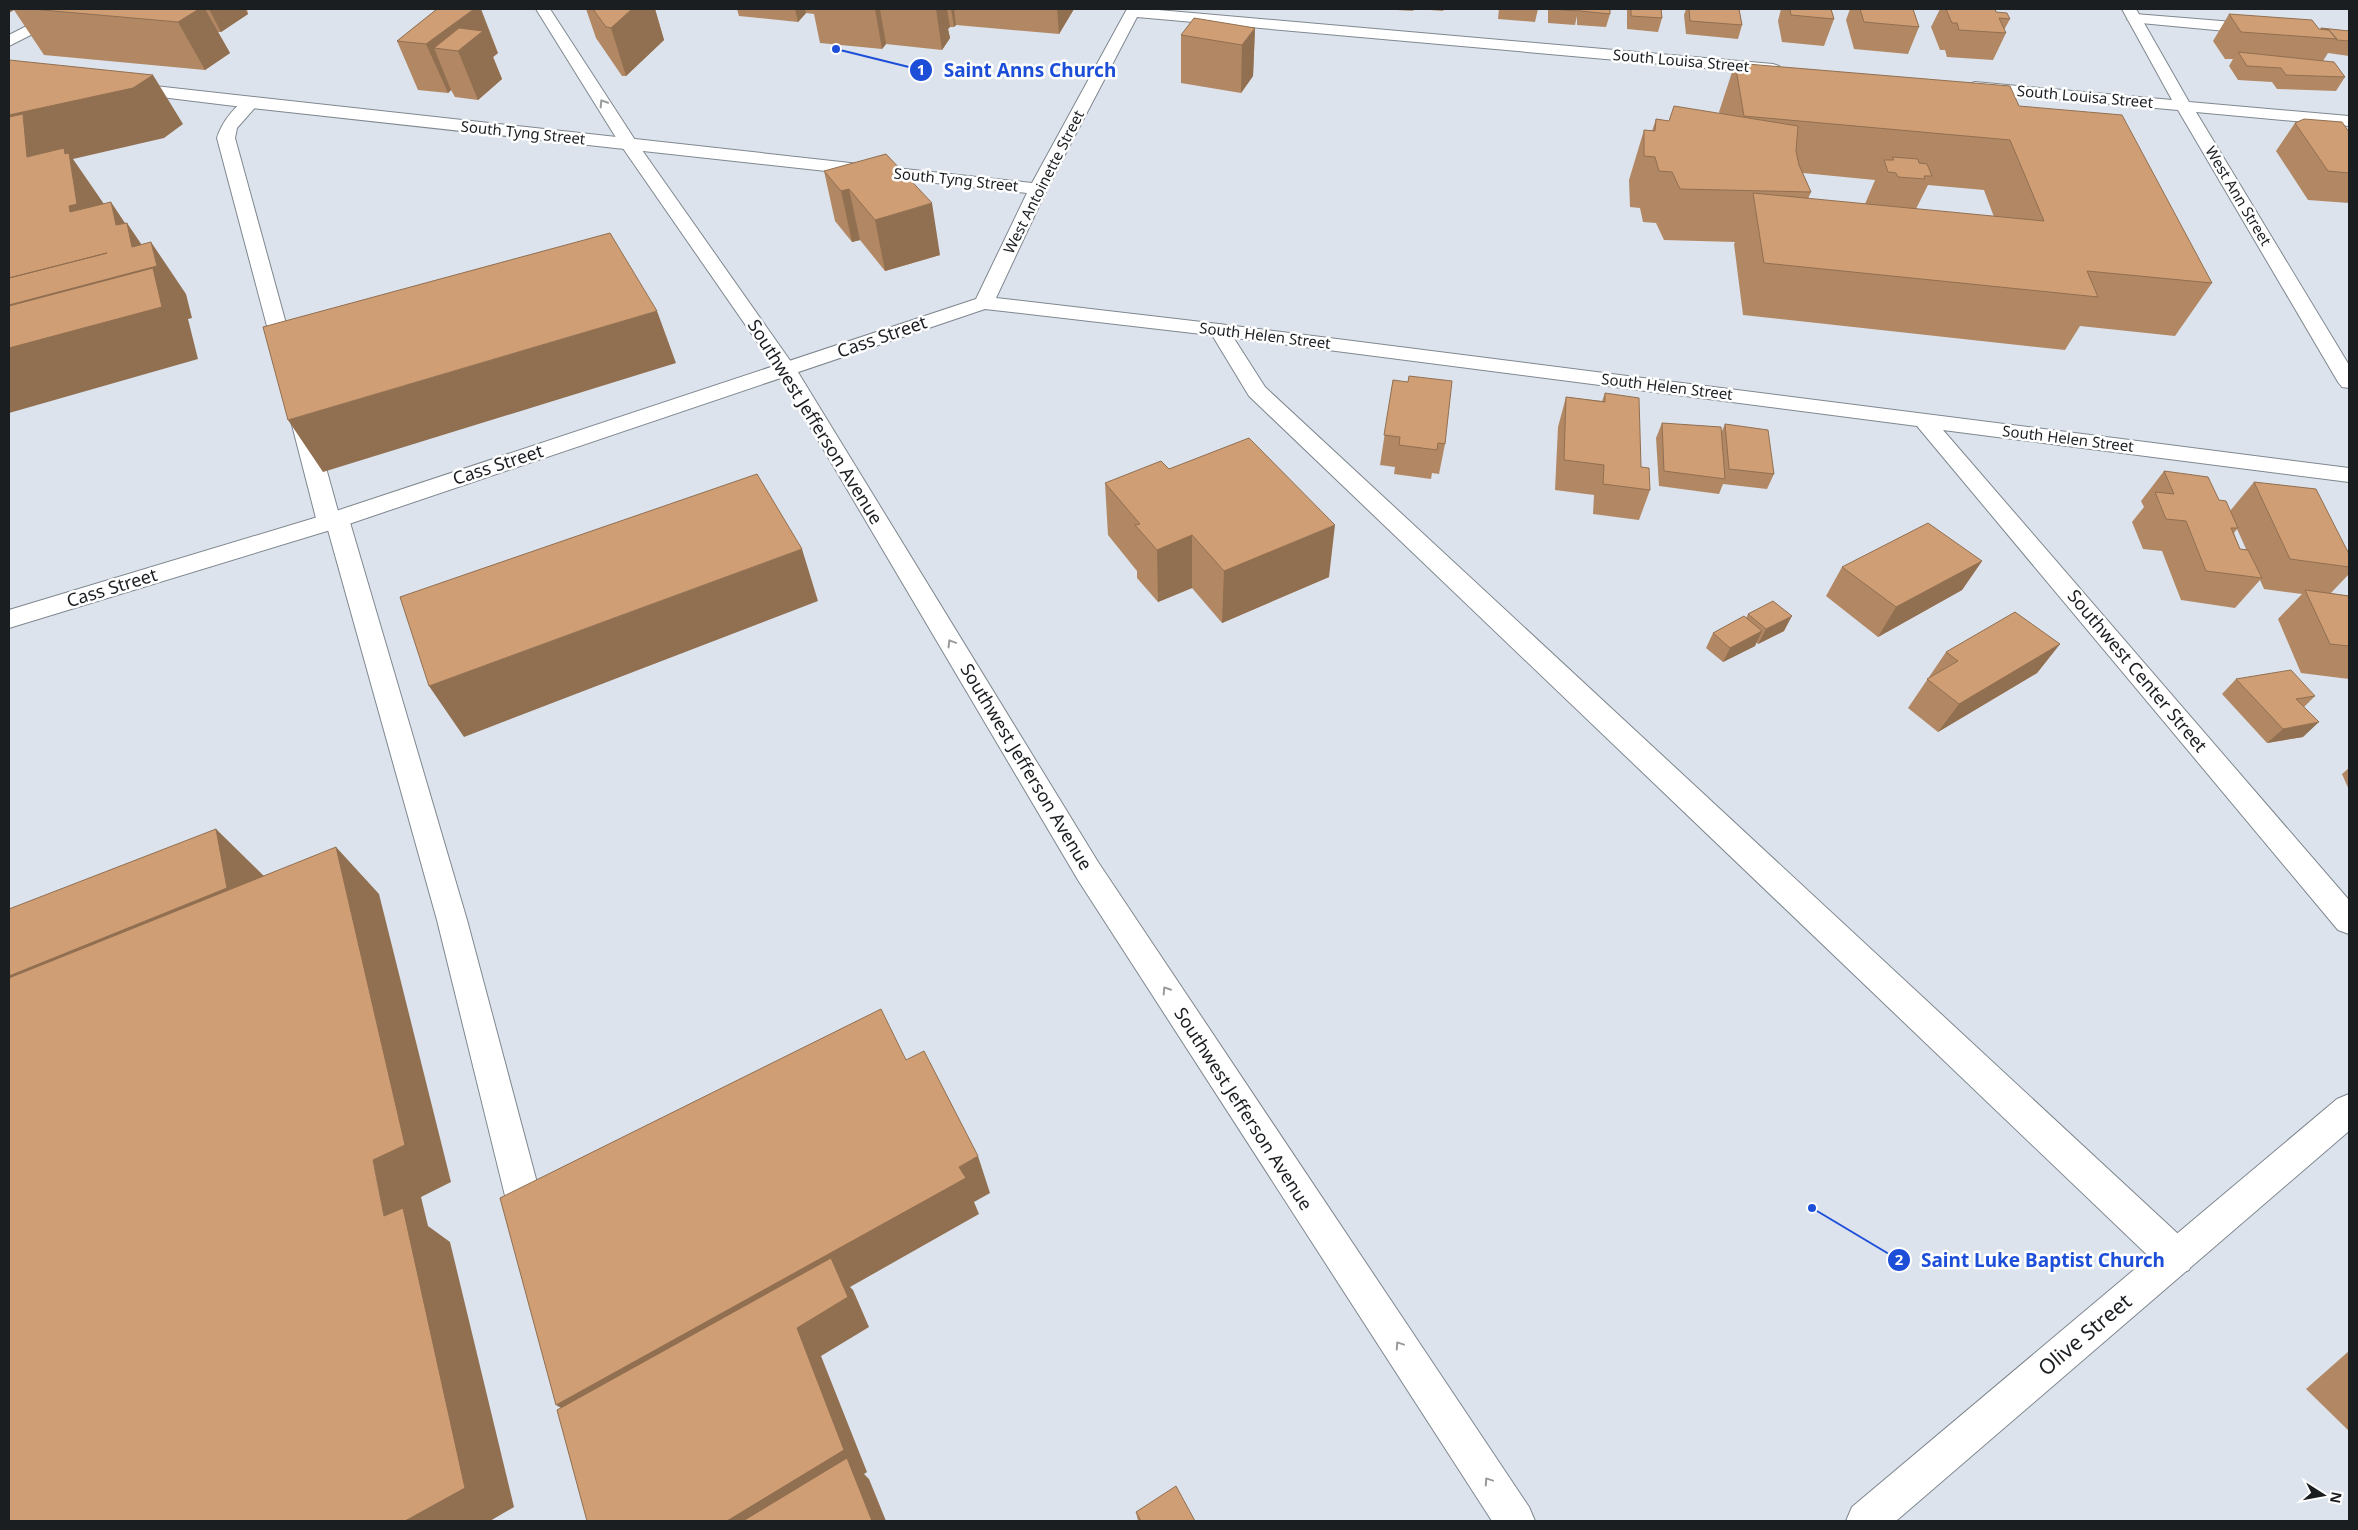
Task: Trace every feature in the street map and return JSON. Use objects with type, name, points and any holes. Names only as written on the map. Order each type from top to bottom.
[{"type":"street","points":[[9,41],[71,9]]},
{"type":"street","name":"Southwest Jefferson Avenue","points":[[544,9],[629,144],[786,370],[1088,871],[1515,1521]]},
{"type":"street","name":"South Louisa Street","points":[[1134,10],[1787,70]]},
{"type":"street","name":"West Antoinette Street","points":[[984,303],[1038,188],[1134,10]]},
{"type":"street","points":[[2132,14],[2273,30]]},
{"type":"street","name":"West Ann Street","points":[[2132,14],[2183,105],[2349,382]]},
{"type":"street","name":"South Louisa Street","points":[[1955,85],[2349,120]]},
{"type":"street","name":"South Tyng Street","points":[[113,86],[250,103],[1038,188]]},
{"type":"street","points":[[250,103],[229,127],[226,138],[290,376]]},
{"type":"street","name":"Cass Street","points":[[9,619],[333,520],[984,303]]},
{"type":"street","name":"South Helen Street","points":[[984,303],[1219,330],[2349,475]]},
{"type":"street","points":[[1219,330],[1257,391],[2082,1166],[2176,1257]]},
{"type":"street","points":[[298,405],[452,920],[538,1254]]},
{"type":"street","name":"Southwest Center Street","points":[[1923,420],[2349,922]]},
{"type":"street","name":"Olive Street","points":[[1866,1521],[2349,1110]]},
{"type":"building","points":[[31,9],[199,9],[178,22]]},
{"type":"building","points":[[437,9],[474,9],[426,44],[397,41]]},
{"type":"building","points":[[593,9],[632,9],[611,28],[606,27]]},
{"type":"building","points":[[1551,9],[1578,9],[1578,11]]},
{"type":"building","points":[[1580,9],[1610,9],[1610,14],[1580,11]]},
{"type":"building","points":[[1631,9],[1661,9],[1662,18],[1631,16]]},
{"type":"building","points":[[1689,9],[1739,9],[1742,25],[1690,21]]},
{"type":"building","points":[[1790,9],[1831,9],[1834,19],[1791,15]]},
{"type":"building","points":[[1860,9],[1913,9],[1919,27],[1864,22]]},
{"type":"building","points":[[1946,9],[1995,9],[1996,12],[2007,13],[2010,19],[1999,18],[2006,33],[1959,30],[1957,23],[1952,23]]},
{"type":"building","points":[[2229,14],[2312,20],[2319,29],[2329,30],[2337,39],[2241,32]]},
{"type":"building","points":[[1194,18],[1255,28],[1242,45],[1181,35]]},
{"type":"building","points":[[459,28],[483,31],[458,51],[434,48]]},
{"type":"building","points":[[2321,28],[2349,31],[2349,41],[2337,40],[2329,30]]},
{"type":"building","points":[[2238,52],[2334,62],[2345,77],[2286,75],[2281,68],[2247,66]]},
{"type":"building","points":[[9,60],[153,75],[133,88],[9,115]]},
{"type":"building","points":[[1735,63],[2010,86],[2019,106],[2122,115],[2212,283],[2087,271],[2098,297],[1764,263],[1753,193],[2044,221],[2010,140],[1744,116]]},
{"type":"building","points":[[1674,106],[1798,126],[1796,151],[1799,165],[1811,192],[1680,189],[1672,172],[1659,171],[1655,157],[1644,156],[1644,130],[1655,131],[1656,119],[1669,121]]},
{"type":"building","points":[[23,114],[27,157],[64,148],[65,154],[69,153],[77,204],[69,206],[70,212],[111,202],[116,225],[127,223],[132,247],[151,242],[157,266],[9,305],[9,117]]},
{"type":"building","points":[[2304,119],[2342,122],[2349,132],[2349,173],[2328,171],[2295,123]]},
{"type":"building","points":[[886,154],[932,203],[875,220],[849,189],[841,191],[824,171]]},
{"type":"building","points":[[1892,157],[1918,159],[1919,163],[1927,164],[1932,176],[1924,176],[1925,179],[1898,177],[1896,173],[1888,172],[1884,160],[1894,160]]},
{"type":"building","points":[[610,233],[657,311],[288,420],[263,327]]},
{"type":"building","points":[[153,268],[162,307],[9,348],[9,306]]},
{"type":"building","points":[[1409,376],[1452,381],[1445,444],[1438,443],[1437,450],[1399,445],[1400,437],[1384,435],[1393,380],[1408,382]]},
{"type":"building","points":[[1605,393],[1639,398],[1641,467],[1649,468],[1650,490],[1603,484],[1604,465],[1564,460],[1566,397],[1605,402]]},
{"type":"building","points":[[1662,423],[1721,427],[1725,479],[1664,471]]},
{"type":"building","points":[[1725,424],[1768,430],[1774,474],[1729,469]]},
{"type":"building","points":[[1249,438],[1335,525],[1224,571],[1192,535],[1157,550],[1135,525],[1140,524],[1105,483],[1161,461],[1169,469]]},
{"type":"building","points":[[2164,471],[2208,477],[2219,500],[2226,501],[2238,528],[2231,528],[2240,549],[2248,550],[2262,578],[2206,571],[2186,521],[2166,519],[2155,492],[2174,494]]},
{"type":"building","points":[[757,474],[802,549],[429,686],[400,597]]},
{"type":"building","points":[[2254,482],[2316,489],[2349,554],[2349,567],[2290,559]]},
{"type":"building","points":[[1928,523],[1982,561],[1896,607],[1842,567]]},
{"type":"building","points":[[2305,590],[2349,596],[2349,646],[2330,644]]},
{"type":"building","points":[[1773,601],[1792,616],[1766,629],[1748,614]]},
{"type":"building","points":[[2015,612],[2060,644],[1959,704],[1927,679],[1958,661],[1946,652]]},
{"type":"building","points":[[1744,616],[1762,631],[1730,648],[1713,633]]},
{"type":"building","points":[[2291,670],[2315,696],[2296,699],[2319,722],[2283,729],[2236,679]]},
{"type":"building","points":[[216,829],[227,888],[9,976],[9,909]]},
{"type":"building","points":[[336,847],[405,1145],[373,1160],[384,1216],[403,1208],[465,1488],[405,1521],[9,1521],[9,978]]},
{"type":"building","points":[[881,1009],[906,1060],[924,1051],[978,1156],[959,1167],[966,1178],[556,1405],[500,1198]]},
{"type":"building","points":[[831,1258],[848,1297],[797,1328],[844,1450],[727,1521],[587,1521],[557,1410]]},
{"type":"building","points":[[847,1458],[872,1521],[743,1521]]},
{"type":"building","points":[[1176,1486],[1195,1521],[1141,1521],[1136,1512]]},
{"type":"place","name":"Saint Anns Church","points":[[836,49]]},
{"type":"place","name":"Saint Luke Baptist Church","points":[[1812,1208]]}]
